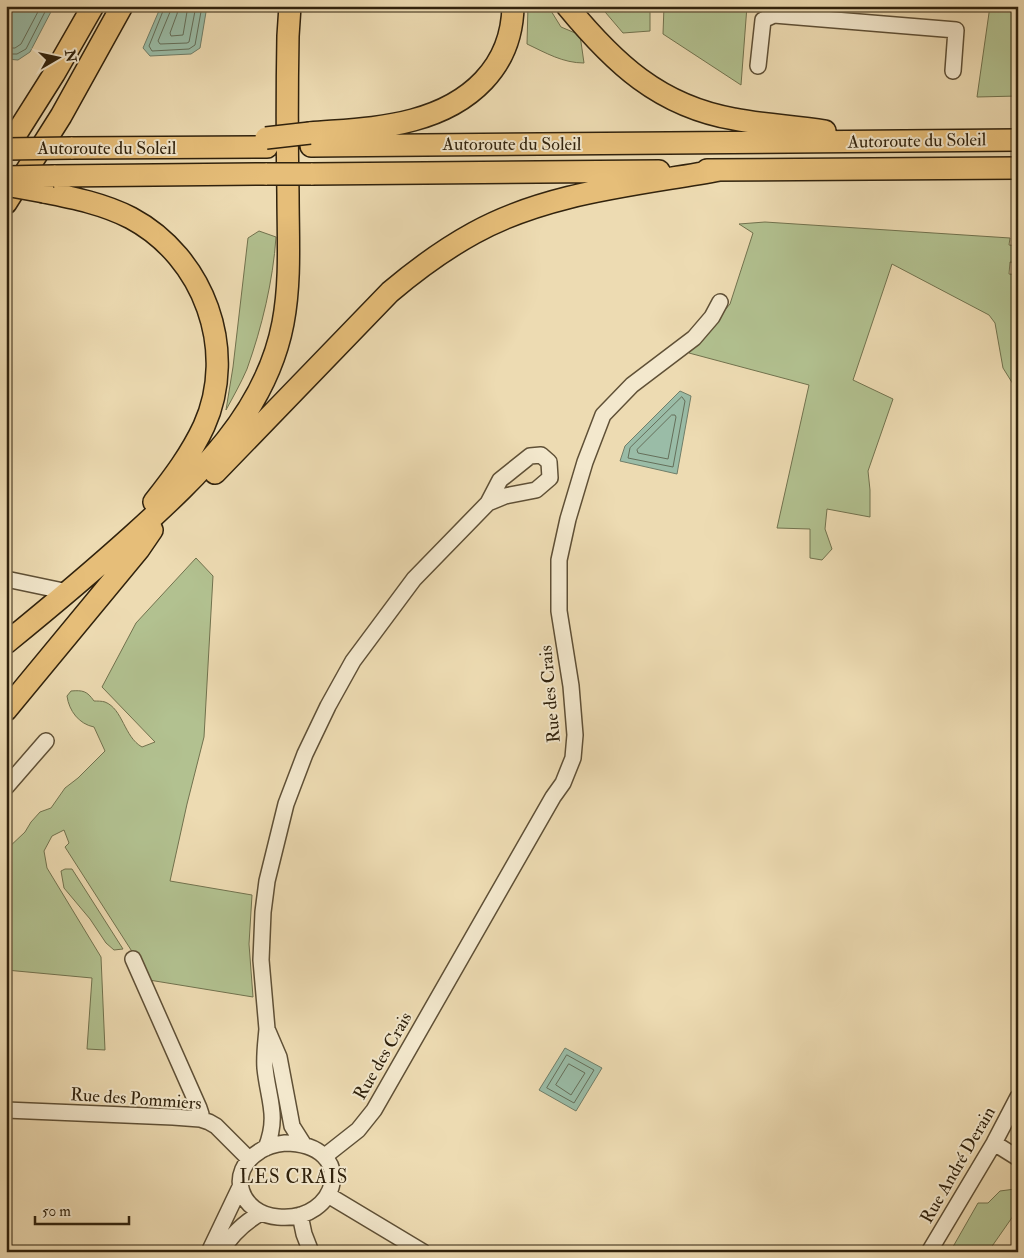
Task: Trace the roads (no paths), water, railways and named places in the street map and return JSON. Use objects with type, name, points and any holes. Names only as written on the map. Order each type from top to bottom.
[{"type":"highway","points":[[6,150],[54,74],[93,6]]},
{"type":"highway","points":[[6,203],[61,116],[122,6]]},
{"type":"highway","points":[[6,710],[130,548],[235,431],[260,392],[283,324],[286,299],[288,247],[288,36],[290,6]]},
{"type":"highway","points":[[311,140],[363,128],[412,120],[438,112],[464,98],[485,80],[502,55],[511,27],[513,6]]},
{"type":"highway","points":[[568,6],[604,48],[655,90],[677,102],[734,120],[813,129],[876,142]]},
{"type":"highway","name":"Autoroute du Soleil","points":[[6,150],[161,148],[311,140],[876,142],[1018,140]]},
{"type":"highway","name":"Autoroute du Soleil","points":[[6,176],[49,184],[267,174],[1018,168]]},
{"type":"highway","points":[[6,643],[68,592],[130,548],[240,449],[390,292],[418,268],[448,248],[475,232],[502,220],[559,200],[720,170]]},
{"type":"highway","points":[[6,185],[49,184],[79,199],[114,210],[131,218],[157,235],[177,255],[194,278],[206,303],[214,330],[217,360],[216,382],[204,425],[183,463],[130,548]]},
{"type":"street","points":[[758,66],[763,20],[773,11],[956,30],[953,70]]},
{"type":"street","name":"Rue des Crais","points":[[325,1156],[358,1130],[374,1110],[552,797],[563,784],[573,758],[575,735],[572,686],[558,611],[559,560],[568,519],[586,462],[604,415],[632,385],[694,338],[712,317],[720,302]]},
{"type":"street","points":[[304,1145],[292,1126],[272,1058],[267,1029],[261,960],[263,912],[267,881],[286,804],[305,754],[328,706],[353,661],[414,579],[473,525],[488,502]]},
{"type":"street","points":[[6,579],[68,592]]},
{"type":"street","points":[[6,787],[46,741]]},
{"type":"street","points":[[133,959],[199,1108],[200,1119]]},
{"type":"street","points":[[266,1148],[273,1128],[272,1058]]},
{"type":"street","name":"Rue André Derain","points":[[929,1252],[994,1143],[1018,1097]]},
{"type":"street","name":"Rue des Pommiers","points":[[6,1110],[200,1119],[216,1126],[249,1159]]},
{"type":"street","points":[[209,1252],[240,1186],[242,1172],[249,1159],[266,1148],[285,1143],[304,1145],[316,1149],[325,1156],[329,1162],[332,1174],[335,1199],[423,1252]]},
{"type":"street","points":[[994,1143],[1018,1158]]},
{"type":"street","points":[[240,1186],[246,1201],[260,1214],[279,1218],[300,1215],[335,1199]]},
{"type":"street","points":[[221,1252],[236,1231],[260,1214]]},
{"type":"street","points":[[300,1215],[304,1234],[312,1252]]},
{"type":"water","points":[[6,6],[54,6],[30,52],[18,60],[6,59]]},
{"type":"water","points":[[161,6],[207,6],[200,48],[191,54],[150,56],[143,48]]},
{"type":"water","points":[[680,391],[691,396],[677,474],[620,461],[625,446]]},
{"type":"water","points":[[565,1048],[602,1068],[576,1111],[539,1090]]},
{"type":"district","name":"LES CRAIS","points":[[294,1177]]}]
